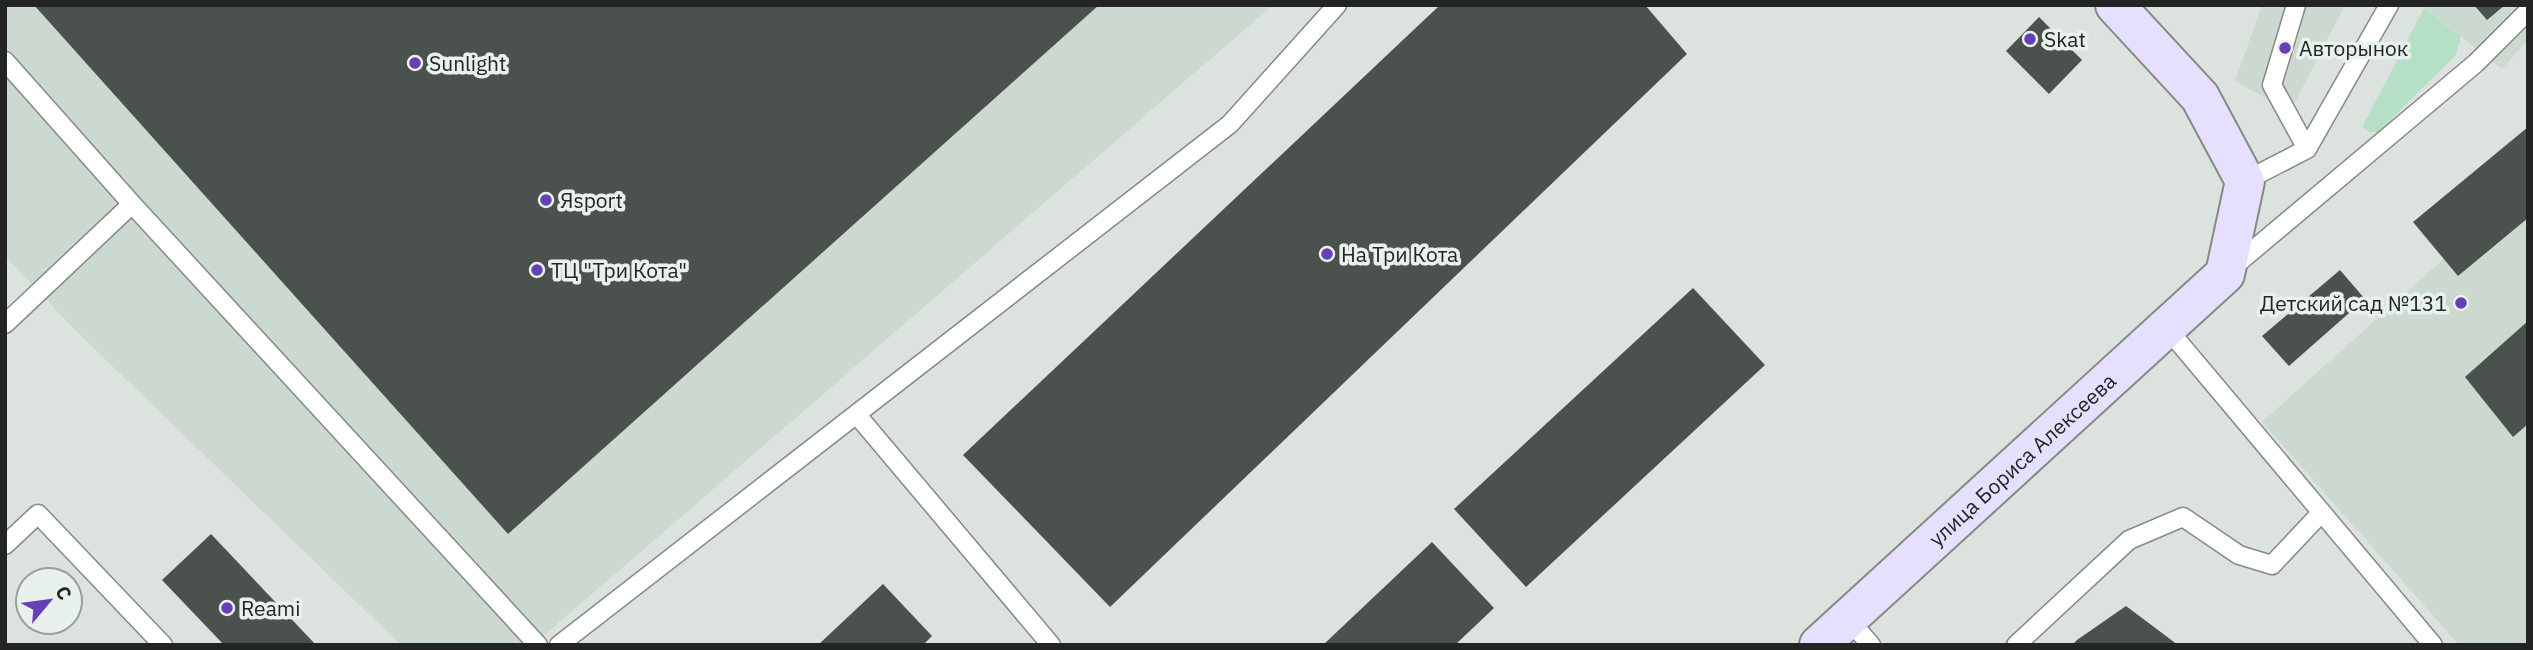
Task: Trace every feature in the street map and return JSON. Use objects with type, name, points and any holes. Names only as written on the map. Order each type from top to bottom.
[{"type":"main road","points":[[2115,5],[2200,97],[2245,181],[2225,274]]},
{"type":"main road","name":"улица Бориса Алексеева","points":[[1819,645],[1859,632],[2166,327],[2225,274]]},
{"type":"lane","points":[[559,645],[1230,124],[1337,5]]},
{"type":"lane","points":[[2296,5],[2272,85],[2307,149]]},
{"type":"lane","points":[[2245,181],[2307,149],[2389,5]]},
{"type":"lane","points":[[2225,274],[2476,63],[2519,11]]},
{"type":"lane","points":[[5,61],[132,204],[538,645]]},
{"type":"lane","points":[[5,324],[132,204]]},
{"type":"lane","points":[[2166,327],[2434,645]]},
{"type":"lane","points":[[857,415],[1051,645]]},
{"type":"lane","points":[[2016,645],[2129,540],[2183,517],[2239,555],[2272,565],[2321,513]]},
{"type":"lane","points":[[5,545],[38,514],[163,645]]},
{"type":"shaded area","points":[[5,5],[1273,5],[533,645],[401,645],[74,329],[5,256]]},
{"type":"shaded area","name":"Авторынок","points":[[2262,5],[2345,5],[2290,112],[2235,81]]},
{"type":"shaded area","points":[[2421,5],[2528,5],[2528,39],[2502,69]]},
{"type":"shaded area","name":"Детский сад №131","points":[[2528,183],[2528,645],[2459,645],[2262,422]]},
{"type":"green space","points":[[2424,8],[2461,37],[2455,56],[2378,132],[2369,132],[2363,128],[2364,124]]},
{"type":"building","name":"ТЦ \"Три Кота\"","points":[[34,5],[1099,5],[508,534]]},
{"type":"building","name":"На Три Кота","points":[[1440,5],[1645,5],[1687,54],[1110,607],[963,455]]},
{"type":"building","points":[[2474,5],[2505,5],[2487,20]]},
{"type":"building","points":[[2039,17],[2082,60],[2049,94],[2006,51]]},
{"type":"building","points":[[2528,127],[2528,218],[2458,276],[2413,222]]},
{"type":"building","points":[[2340,270],[2365,299],[2289,366],[2262,336]]},
{"type":"building","points":[[1693,288],[1765,365],[1526,587],[1454,509]]},
{"type":"building","points":[[2528,321],[2528,424],[2513,437],[2465,377]]},
{"type":"building","points":[[211,534],[316,645],[224,645],[162,580]]},
{"type":"building","points":[[1432,542],[1494,608],[1455,645],[1323,645]]},
{"type":"building","points":[[883,584],[932,636],[923,645],[818,645]]},
{"type":"building","points":[[2126,606],[2178,645],[2072,645],[2077,640]]},
{"type":"place","name":"Skat","points":[[2030,39]]},
{"type":"place","name":"Авторынок","points":[[2285,48]]},
{"type":"place","name":"Sunlight","points":[[415,63]]},
{"type":"place","name":"Яsport","points":[[546,200]]},
{"type":"place","name":"На Три Кота","points":[[1327,254]]},
{"type":"place","name":"ТЦ \"Три Кота\"","points":[[537,270]]},
{"type":"place","name":"Детский сад №131","points":[[2461,303]]},
{"type":"place","name":"Reami","points":[[227,608]]}]
